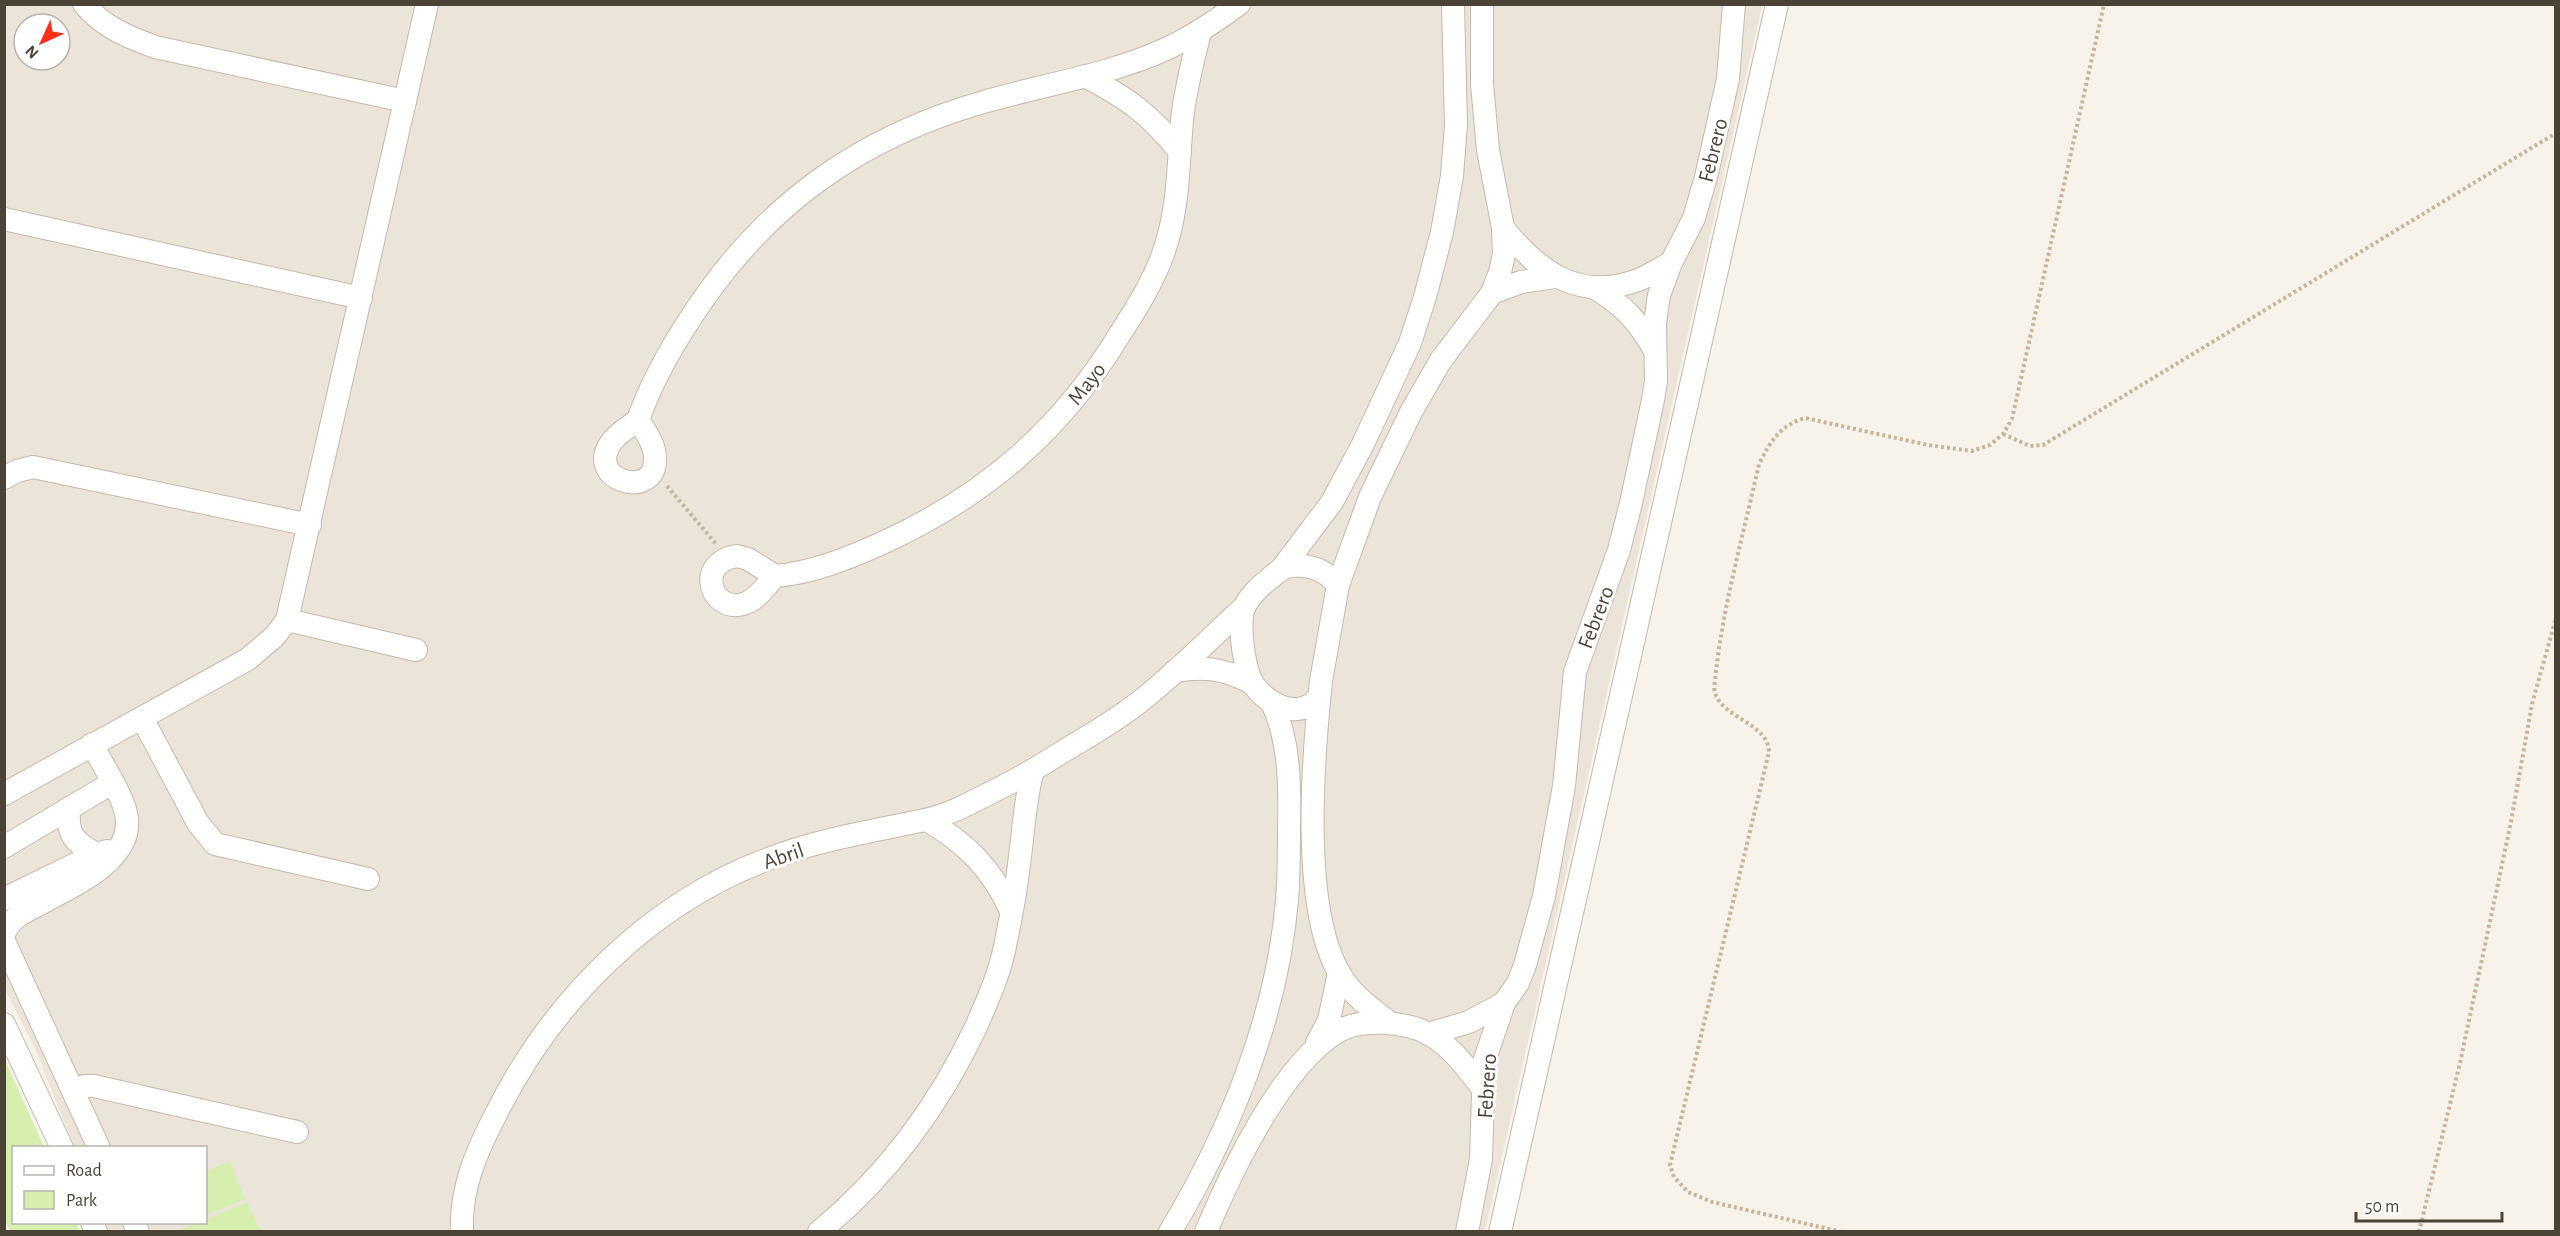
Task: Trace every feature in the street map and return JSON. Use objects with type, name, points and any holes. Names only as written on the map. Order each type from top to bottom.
[{"type":"street","points":[[84,4],[105,25],[127,37],[155,47],[405,101]]},
{"type":"street","points":[[4,794],[248,659],[264,647],[287,620],[427,4]]},
{"type":"street","points":[[638,420],[653,448],[656,459],[653,469],[646,478],[626,483],[615,478],[608,470],[607,449],[613,440],[638,420],[648,392],[662,364],[720,274],[738,252],[780,211],[845,161],[931,119],[985,101],[1122,66],[1165,50],[1200,32],[1239,4]]},
{"type":"street","points":[[1253,684],[1245,659],[1242,624],[1244,607],[1261,585],[1283,567],[1332,502],[1363,444],[1410,343],[1442,232],[1452,176],[1456,73],[1453,4]]},
{"type":"street","points":[[1390,1023],[1348,986],[1339,973],[1325,933],[1317,896],[1313,767],[1319,698],[1338,585],[1370,497],[1411,412],[1441,360],[1492,293],[1504,254],[1503,228],[1488,150],[1482,84],[1482,4]]},
{"type":"street","name":"Febrero","points":[[1467,1232],[1481,1159],[1484,1062],[1504,1003],[1518,983],[1525,965],[1544,896],[1564,786],[1575,672],[1611,576],[1624,531],[1653,400],[1655,323],[1659,295],[1671,263],[1694,218],[1721,116],[1728,79],[1734,4]]},
{"type":"street","points":[[1500,1232],[1776,4]]},
{"type":"street","name":"Mayo","points":[[775,576],[796,574],[851,556],[943,513],[994,478],[1050,427],[1081,392],[1104,360],[1149,286],[1163,255],[1178,199],[1185,92],[1200,32]]},
{"type":"street","points":[[1085,76],[1123,96],[1147,115],[1180,152]]},
{"type":"street","points":[[1454,153],[1488,150]]},
{"type":"street","points":[[4,219],[360,298]]},
{"type":"street","points":[[1503,228],[1518,247],[1555,277],[1595,288],[1624,308],[1639,324],[1655,350]]},
{"type":"street","points":[[1595,288],[1619,286],[1639,280],[1671,263]]},
{"type":"street","points":[[1492,293],[1521,282],[1555,277]]},
{"type":"street","points":[[1410,343],[1441,360]]},
{"type":"street","points":[[4,478],[17,471],[33,467],[310,525]]},
{"type":"street","points":[[737,556],[748,559],[775,576],[753,599],[743,604],[732,605],[722,601],[715,594],[711,583],[712,571],[727,557],[737,556]]},
{"type":"street","points":[[1283,567],[1305,564],[1328,573],[1338,585]]},
{"type":"street","name":"Abril","points":[[462,1232],[464,1195],[471,1168],[484,1137],[522,1065],[573,999],[626,946],[652,924],[710,886],[771,858],[862,832],[927,820],[1001,788],[1115,719],[1176,671],[1244,607]]},
{"type":"street","points":[[287,620],[416,650]]},
{"type":"street","points":[[1170,1232],[1208,1165],[1241,1091],[1276,970],[1287,901],[1289,799],[1284,744],[1279,718],[1272,703],[1253,684],[1234,673],[1209,668],[1176,671]]},
{"type":"street","points":[[1272,703],[1292,709],[1308,706],[1319,698]]},
{"type":"street","points":[[142,718],[198,823],[215,844],[368,879]]},
{"type":"street","points":[[4,934],[14,918],[104,866],[120,847],[126,823],[124,807],[92,744]]},
{"type":"street","points":[[819,1232],[843,1212],[893,1160],[949,1081],[987,1003],[1000,968],[1011,911],[1027,790],[1033,770]]},
{"type":"street","points":[[4,847],[112,783]]},
{"type":"street","points":[[69,808],[68,824],[72,835],[78,844],[96,854]]},
{"type":"street","points":[[927,820],[945,831],[977,858],[998,883],[1011,911]]},
{"type":"street","points":[[4,899],[96,854],[120,847]]},
{"type":"street","points":[[1287,901],[1305,895],[1317,896]]},
{"type":"street","points":[[4,941],[98,1146]]},
{"type":"street","points":[[1206,1232],[1245,1149],[1278,1094],[1313,1050],[1329,1020],[1339,973]]},
{"type":"street","points":[[1428,1034],[1469,1022],[1504,1003]]},
{"type":"street","points":[[1313,1050],[1338,1031],[1360,1024],[1390,1023],[1428,1034],[1456,1056],[1483,1089]]},
{"type":"street","points":[[4,1024],[61,1146]]},
{"type":"street","points":[[73,1091],[84,1086],[94,1086],[297,1132]]},
{"type":"street","points":[[1241,1091],[1250,1099],[1272,1104]]},
{"type":"path","points":[[1842,1232],[1712,1202],[1688,1192],[1674,1177],[1670,1165],[1769,752],[1769,744],[1760,733],[1721,703],[1714,692],[1719,649],[1759,464],[1772,440],[1790,422],[1805,418],[1928,445],[1972,451],[1990,445],[2003,434],[2012,419],[2104,4]]},
{"type":"path","points":[[2003,434],[2030,446],[2043,445],[2556,133]]},
{"type":"path","points":[[653,469],[727,557]]},
{"type":"path","points":[[2420,1232],[2465,1041],[2511,822],[2532,704],[2556,618]]},
{"type":"shaded area","points":[[5,5],[1762,5],[1485,1231],[107,1231],[104,1224],[207,1224],[207,1146],[74,1146],[37,1053],[5,989]]},
{"type":"green space","points":[[4,1058],[44,1146],[12,1146],[12,1224],[76,1224],[80,1231],[10,1231],[5,1220]]},
{"type":"green space","points":[[230,1161],[245,1199],[207,1215],[207,1171]]},
{"type":"green space","points":[[247,1202],[260,1231],[177,1231],[195,1224],[207,1224],[207,1219]]}]
